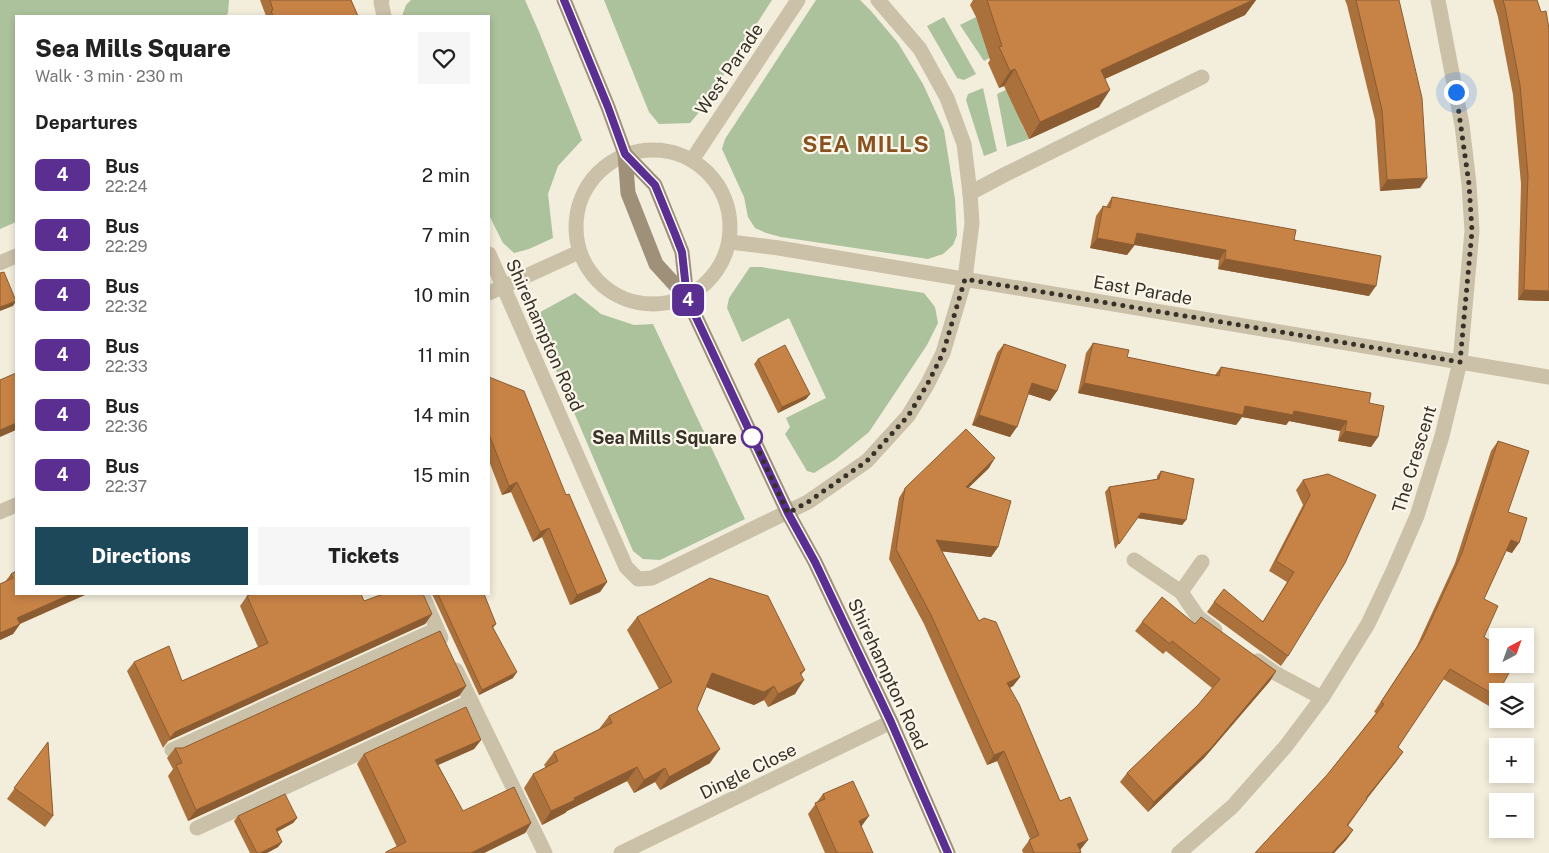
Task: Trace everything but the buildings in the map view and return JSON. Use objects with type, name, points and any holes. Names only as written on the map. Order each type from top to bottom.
[{"type":"main road","name":"Shirehampton Road","points":[[564,0],[608,107],[625,154],[628,193],[656,264],[687,298],[788,513],[815,562],[891,722],[948,853]]},
{"type":"main road","name":"Shirehampton Road","points":[[625,154],[655,185],[682,252],[687,298]]},
{"type":"street","points":[[382,0],[384,15]]},
{"type":"street","name":"West Parade","points":[[692,160],[798,0]]},
{"type":"street","name":"Shirehampton Road","points":[[490,256],[626,567],[638,579],[652,578],[808,502],[867,461],[908,416],[927,385],[943,353],[965,279],[972,223],[964,144],[947,98],[920,49],[878,0]]},
{"type":"street","name":"The Crescent","points":[[1179,853],[1233,806],[1286,746],[1322,698],[1368,624],[1393,571],[1417,516],[1442,436],[1460,362],[1472,231],[1462,125],[1438,0]]},
{"type":"street","points":[[970,193],[1202,77]]},
{"type":"street","points":[[648,149],[671,151],[692,160],[710,174],[724,195],[731,218],[730,242],[722,265],[708,284],[687,298],[662,305],[636,304],[611,293],[592,275],[579,252],[575,229],[579,205],[585,191],[605,166],[625,154],[648,149]]},
{"type":"street","name":"East Parade","points":[[730,242],[779,248],[1549,377]]},
{"type":"street","points":[[490,292],[579,252]]},
{"type":"street","points":[[0,263],[15,256]]},
{"type":"street","points":[[0,512],[15,505]]},
{"type":"street","points":[[1134,560],[1181,592],[1198,617],[1229,639]]},
{"type":"street","points":[[1181,592],[1202,562]]},
{"type":"street","points":[[422,595],[471,701],[545,853]]},
{"type":"street","points":[[172,750],[437,629]]},
{"type":"street","points":[[1244,650],[1275,673],[1322,698]]},
{"type":"street","points":[[198,828],[471,701]]},
{"type":"street","name":"Dingle Close","points":[[621,853],[891,722]]},
{"type":"green space","points":[[0,0],[229,0],[227,15],[15,15],[15,222],[0,229]]},
{"type":"green space","points":[[411,0],[525,0],[582,140],[558,166],[548,194],[553,238],[529,249],[514,253],[503,243],[490,217],[490,15],[402,15],[406,5]]},
{"type":"green space","points":[[604,0],[772,0],[701,110],[690,123],[659,124],[649,112]]},
{"type":"green space","points":[[816,0],[860,0],[898,43],[923,84],[944,130],[955,199],[957,235],[953,245],[943,254],[928,259],[781,237],[755,228],[748,217],[744,197],[722,149],[725,139]]},
{"type":"green space","points":[[944,17],[976,74],[964,80],[957,78],[927,26]]},
{"type":"green space","points":[[976,17],[999,53],[984,61],[960,25]]},
{"type":"green space","points":[[1012,87],[1022,125],[1029,139],[1007,147],[997,94]]},
{"type":"green space","points":[[983,88],[997,151],[984,156],[966,100],[968,94]]},
{"type":"green space","points":[[750,267],[761,267],[924,293],[935,307],[938,323],[927,345],[869,432],[836,459],[814,473],[807,471],[785,434],[790,427],[786,418],[826,398],[789,318],[742,342],[727,308],[729,298]]},
{"type":"green space","points":[[575,293],[601,314],[634,325],[653,324],[745,519],[660,560],[643,559],[633,551],[533,316]]},
{"type":"bus line","name":"4","points":[[564,0],[608,107],[625,154],[655,185],[682,252],[687,298],[788,513],[815,562],[891,722],[948,853]]},
{"type":"place","name":"Sea Mills Square","points":[[752,437]]},
{"type":"district","name":"SEA MILLS","points":[[866,144]]},
{"type":"route","points":[[752,437],[788,513],[808,502],[867,461],[908,416],[927,385],[943,353],[965,279],[1460,362],[1472,231],[1469,184],[1456,92]]}]
